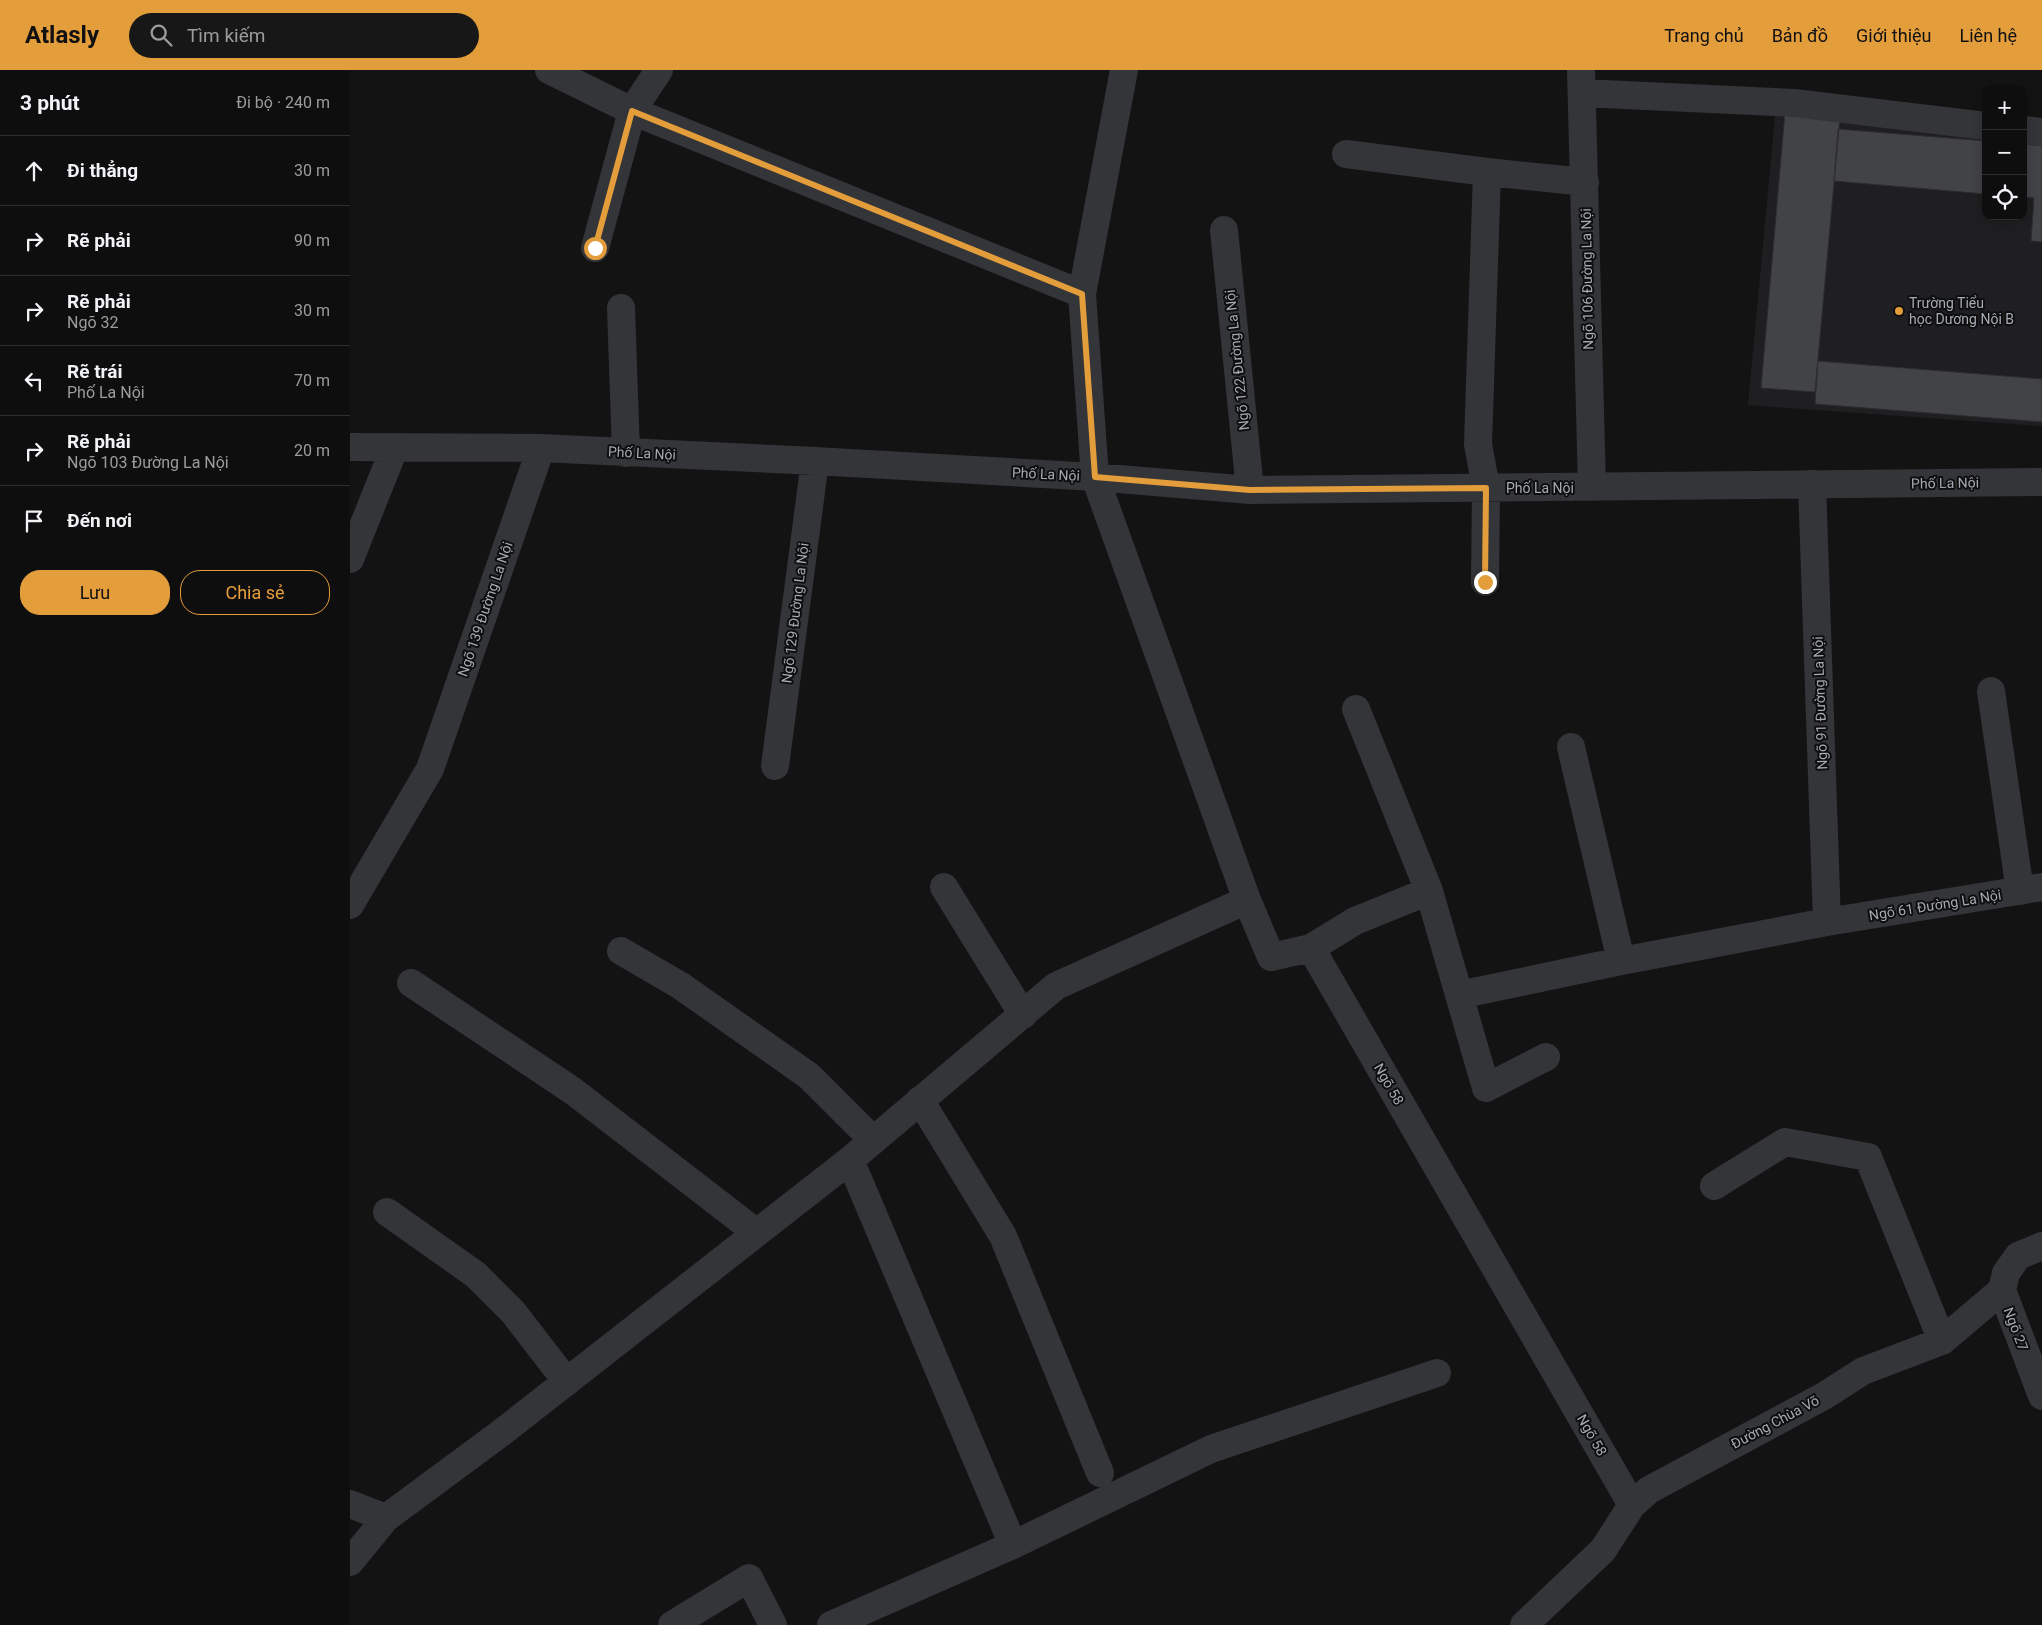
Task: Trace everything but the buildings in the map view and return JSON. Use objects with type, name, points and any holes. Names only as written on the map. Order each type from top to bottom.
[{"type":"street","points":[[550,70],[632,111],[1082,294]]},
{"type":"street","points":[[595,248],[632,111],[659,70]]},
{"type":"street","points":[[1124,70],[1082,294],[1095,477],[1247,900],[1271,957],[1311,948],[1355,921],[1429,892]]},
{"type":"street","points":[[1582,81],[1794,103],[1982,126]]},
{"type":"street","name":"Ngõ 106 Đường La Nội","points":[[1582,81],[1592,487]]},
{"type":"street","points":[[2027,130],[2042,132]]},
{"type":"street","points":[[1346,154],[1584,182]]},
{"type":"street","points":[[1485,582],[1486,488],[1478,444],[1487,172]]},
{"type":"street","name":"Ngõ 122 Đường La Nội","points":[[1224,230],[1250,490]]},
{"type":"street","points":[[621,308],[626,453]]},
{"type":"street","name":"Phố La Nội","points":[[350,447],[394,449],[541,448],[814,461],[1095,477],[1250,490],[2042,482]]},
{"type":"street","name":"Ngõ 139 Đường La Nội","points":[[350,905],[430,769],[541,448]]},
{"type":"street","points":[[350,559],[394,449]]},
{"type":"street","name":"Ngõ 129 Đường La Nội","points":[[775,766],[814,461]]},
{"type":"street","name":"Ngõ 91 Đường La Nội","points":[[1812,484],[1827,922]]},
{"type":"street","points":[[1991,691],[2031,889]]},
{"type":"street","points":[[1356,709],[1429,892],[1486,1088],[1546,1057]]},
{"type":"street","points":[[1571,747],[1621,960]]},
{"type":"street","points":[[944,887],[1023,1015]]},
{"type":"street","name":"Ngõ 61 Đường La Nội","points":[[1459,995],[1621,960],[1827,922],[2031,889]]},
{"type":"street","points":[[350,1562],[386,1518],[567,1382],[850,1160],[1056,986],[1247,900]]},
{"type":"street","name":"Ngõ 58","points":[[1311,948],[1632,1505]]},
{"type":"street","points":[[621,951],[681,986],[809,1076],[873,1140]]},
{"type":"street","points":[[411,983],[573,1091],[757,1233]]},
{"type":"street","points":[[920,1100],[1003,1236],[1100,1473]]},
{"type":"street","points":[[1714,1186],[1785,1142],[1868,1157],[1942,1341]]},
{"type":"street","points":[[850,1160],[1012,1545]]},
{"type":"street","points":[[387,1212],[476,1275],[513,1312],[567,1382]]},
{"type":"street","name":"Đường Chùa Võ","points":[[1524,1625],[1603,1550],[1632,1505],[1649,1490],[1824,1396],[1863,1371],[1942,1341],[2002,1290],[2006,1273],[2018,1256],[2042,1246]]},
{"type":"street","name":"Ngõ 27","points":[[2002,1290],[2042,1396]]},
{"type":"street","points":[[831,1625],[1012,1545],[1211,1449],[1437,1373]]},
{"type":"street","points":[[350,1504],[386,1518]]},
{"type":"street","points":[[672,1625],[749,1578],[773,1625]]},
{"type":"shaded area","name":"Trường Tiểu học Dương Nội B","points":[[1776,106],[1982,128],[1982,220],[2027,220],[2027,132],[2042,134],[2042,426],[1748,405]]},
{"type":"place","name":"Trường Tiểu học Dương Nội B","points":[[1899,311]]},
{"type":"route","points":[[595,248],[632,111],[1082,294],[1095,477],[1250,490],[1486,488],[1485,582]]}]
